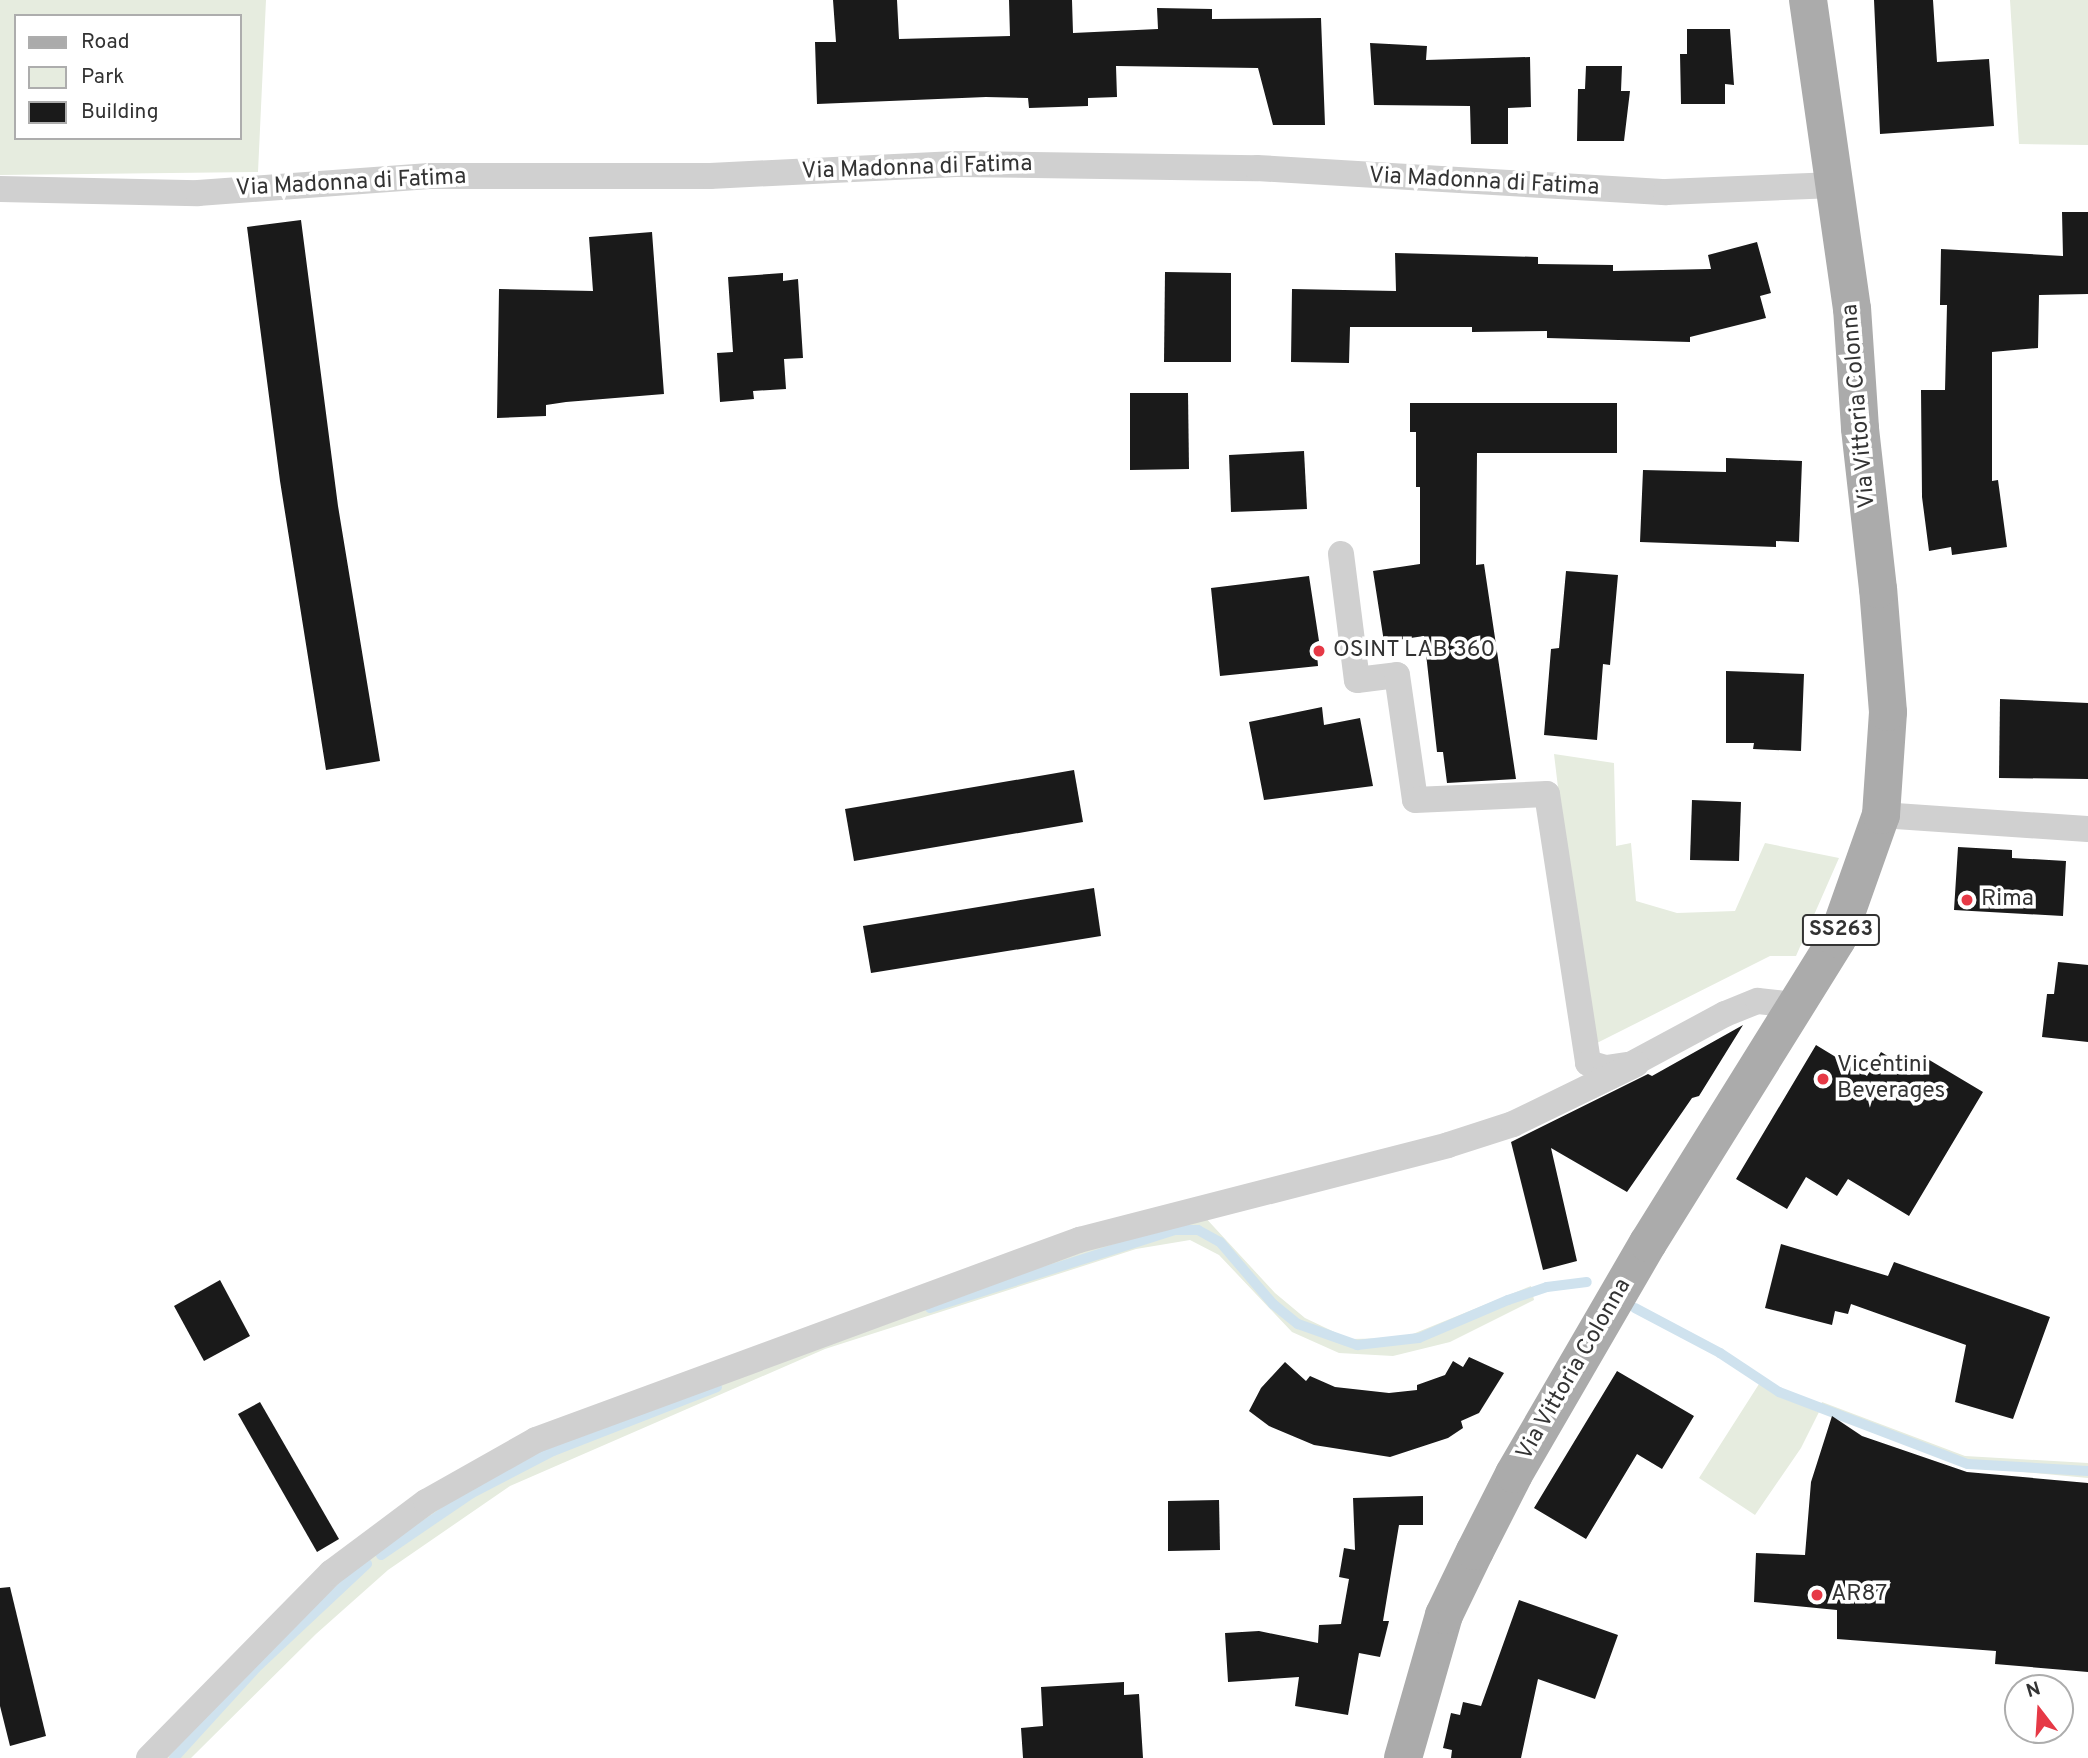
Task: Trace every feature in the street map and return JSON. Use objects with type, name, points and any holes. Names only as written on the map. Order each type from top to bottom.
[{"type":"main road","name":"Via Vittoria Colonna","points":[[1403,1758],[1444,1615],[1514,1474],[1648,1244],[1837,939],[1881,815],[1888,712],[1852,309],[1808,0]]},
{"type":"street","name":"Via Madonna di Fatima","points":[[0,190],[198,193],[429,176],[710,176],[956,164],[1257,168],[1666,192],[1835,185]]},
{"type":"street","points":[[1341,554],[1357,680],[1397,675],[1415,800],[1547,794],[1588,1063],[1606,1068],[1634,1064]]},
{"type":"street","points":[[1881,815],[2088,829]]},
{"type":"street","points":[[149,1758],[331,1573],[426,1502],[536,1440],[1079,1240],[1448,1145],[1513,1124],[1758,1002],[1797,1005]]},
{"type":"green space","points":[[0,0],[266,0],[258,172],[0,175]]},
{"type":"green space","points":[[2010,0],[2088,0],[2088,145],[2019,144]]},
{"type":"green space","points":[[1554,754],[1614,763],[1616,846],[1631,843],[1636,901],[1677,913],[1735,911],[1765,843],[1839,858],[1796,956],[1770,956],[1589,1047]]},
{"type":"green space","points":[[1202,1214],[1275,1293],[1305,1318],[1349,1339],[1403,1338],[1531,1286],[1534,1300],[1450,1342],[1393,1356],[1339,1353],[1292,1332],[1219,1255],[1190,1240],[1136,1249],[825,1349],[510,1486],[388,1570],[316,1634],[191,1758],[163,1758],[364,1558],[507,1463],[870,1320]]},
{"type":"green space","points":[[1759,1384],[1818,1412],[1822,1402],[1965,1456],[2088,1463],[2088,1478],[1961,1466],[1819,1412],[1801,1448],[1755,1515],[1699,1478]]},
{"type":"building","points":[[833,0],[897,0],[899,39],[1010,36],[1009,0],[1072,0],[1073,33],[1158,29],[1157,8],[1212,9],[1212,19],[1321,18],[1325,125],[1273,125],[1258,68],[1116,66],[1117,97],[1088,98],[1088,106],[1029,108],[1028,98],[986,97],[817,104],[815,42],[836,42]]},
{"type":"building","points":[[1874,0],[1933,0],[1937,62],[1989,59],[1994,126],[1880,134]]},
{"type":"building","points":[[1687,29],[1730,29],[1734,85],[1725,84],[1725,104],[1681,104],[1680,54],[1687,54]]},
{"type":"building","points":[[1370,43],[1427,46],[1426,60],[1530,57],[1531,107],[1508,108],[1508,144],[1471,144],[1470,106],[1374,105]]},
{"type":"building","points":[[1586,66],[1622,66],[1621,91],[1630,91],[1624,141],[1577,141],[1578,89],[1585,89]]},
{"type":"building","points":[[2062,212],[2088,212],[2088,294],[2039,295],[2038,348],[1992,352],[1992,481],[1998,480],[2007,547],[1952,555],[1951,547],[1929,551],[1922,497],[1921,390],[1945,390],[1947,305],[1940,305],[1941,249],[2063,256]]},
{"type":"building","points":[[301,220],[338,506],[380,761],[326,770],[280,481],[247,227]]},
{"type":"building","points":[[652,232],[664,394],[566,402],[546,405],[546,416],[497,418],[499,289],[593,291],[589,237]]},
{"type":"building","points":[[1757,242],[1771,293],[1760,296],[1766,318],[1690,337],[1690,342],[1547,338],[1547,331],[1472,332],[1472,327],[1350,327],[1349,363],[1291,362],[1292,289],[1396,291],[1395,253],[1538,257],[1538,264],[1613,265],[1613,271],[1711,269],[1708,255]]},
{"type":"building","points":[[1165,272],[1231,273],[1231,362],[1164,362]]},
{"type":"building","points":[[783,273],[783,281],[798,279],[803,358],[784,359],[786,389],[753,391],[754,399],[720,402],[717,353],[733,352],[728,277]]},
{"type":"building","points":[[1130,393],[1188,393],[1189,469],[1130,470]]},
{"type":"building","points":[[1410,403],[1617,403],[1617,453],[1477,453],[1476,565],[1484,564],[1516,779],[1447,783],[1443,752],[1437,752],[1424,636],[1384,642],[1373,571],[1420,564],[1420,487],[1416,487],[1416,432],[1410,432]]},
{"type":"building","points":[[1304,451],[1307,509],[1231,512],[1229,455]]},
{"type":"building","points":[[1726,458],[1802,461],[1799,542],[1776,541],[1776,547],[1640,542],[1643,470],[1726,472]]},
{"type":"building","points":[[1566,571],[1618,575],[1610,665],[1603,664],[1597,740],[1544,735],[1551,649],[1559,648]]},
{"type":"building","points":[[1309,576],[1319,641],[1316,642],[1318,666],[1220,676],[1211,588]]},
{"type":"building","points":[[1726,671],[1804,674],[1801,751],[1753,749],[1754,743],[1726,743]]},
{"type":"building","points":[[2000,699],[2088,703],[2088,779],[1999,778]]},
{"type":"building","points":[[1322,707],[1324,725],[1360,718],[1373,786],[1264,800],[1249,722]]},
{"type":"building","points":[[1074,770],[1083,822],[854,861],[845,809]]},
{"type":"building","points":[[1692,800],[1741,802],[1739,861],[1690,860]]},
{"type":"building","points":[[1958,847],[2012,850],[2012,858],[2066,861],[2063,916],[1954,910]]},
{"type":"building","points":[[1094,888],[1101,936],[871,973],[863,926]]},
{"type":"building","points":[[2058,962],[2088,965],[2088,1042],[2042,1037],[2047,994],[2054,994]]},
{"type":"building","points":[[1743,1025],[1699,1096],[1692,1098],[1627,1192],[1551,1148],[1577,1261],[1543,1270],[1511,1142],[1648,1074],[1652,1076]]},
{"type":"building","points":[[1816,1045],[1867,1076],[1881,1052],[1917,1074],[1926,1058],[1983,1092],[1909,1216],[1848,1179],[1837,1196],[1806,1177],[1787,1209],[1736,1179]]},
{"type":"building","points":[[1781,1244],[1888,1276],[1894,1262],[2050,1317],[2013,1419],[1955,1402],[1966,1345],[1851,1304],[1848,1314],[1835,1311],[1832,1325],[1765,1308]]},
{"type":"building","points":[[220,1280],[250,1336],[204,1361],[174,1306]]},
{"type":"building","points":[[1469,1357],[1504,1373],[1479,1413],[1461,1421],[1463,1428],[1448,1438],[1390,1457],[1314,1445],[1269,1426],[1249,1411],[1261,1388],[1285,1362],[1306,1381],[1310,1376],[1335,1387],[1389,1393],[1417,1390],[1417,1385],[1445,1375],[1453,1361],[1463,1367]]},
{"type":"building","points":[[1617,1371],[1694,1416],[1662,1469],[1637,1454],[1586,1539],[1534,1508]]},
{"type":"building","points":[[260,1402],[339,1539],[317,1552],[238,1414]]},
{"type":"building","points":[[1832,1416],[1862,1436],[1967,1472],[2088,1483],[2088,1672],[1995,1664],[1996,1651],[1837,1639],[1837,1610],[1754,1602],[1756,1553],[1805,1555],[1811,1482]]},
{"type":"building","points":[[1423,1496],[1423,1525],[1399,1525],[1383,1621],[1389,1621],[1380,1657],[1359,1653],[1348,1715],[1295,1706],[1299,1677],[1228,1682],[1225,1633],[1259,1631],[1318,1643],[1319,1625],[1341,1624],[1349,1579],[1339,1577],[1344,1548],[1355,1550],[1353,1498]]},
{"type":"building","points":[[1219,1500],[1220,1550],[1168,1551],[1168,1501]]},
{"type":"building","points":[[10,1587],[46,1736],[10,1746],[0,1706],[0,1588]]},
{"type":"building","points":[[1519,1600],[1618,1635],[1595,1699],[1538,1679],[1521,1758],[1451,1758],[1452,1750],[1443,1748],[1451,1713],[1460,1715],[1463,1702],[1481,1706]]},
{"type":"building","points":[[1124,1682],[1124,1695],[1139,1694],[1143,1758],[1023,1758],[1021,1728],[1043,1726],[1041,1687]]},
{"type":"waterway","points":[[930,1308],[1175,1230],[1198,1230],[1220,1242],[1273,1304],[1298,1324],[1357,1345],[1419,1338],[1508,1300],[1547,1287],[1587,1282]]},
{"type":"waterway","points":[[1635,1308],[1720,1353],[1779,1392],[1968,1464],[2088,1471]]},
{"type":"waterway","points":[[381,1555],[472,1493],[553,1451],[717,1387]]},
{"type":"waterway","points":[[174,1758],[259,1665],[367,1564]]},
{"type":"place","name":"OSINT LAB 360","points":[[1319,651]]},
{"type":"place","name":"Rima","points":[[1967,900]]},
{"type":"place","name":"Vicentini Beverages","points":[[1823,1079]]},
{"type":"place","name":"AR87","points":[[1817,1595]]}]
